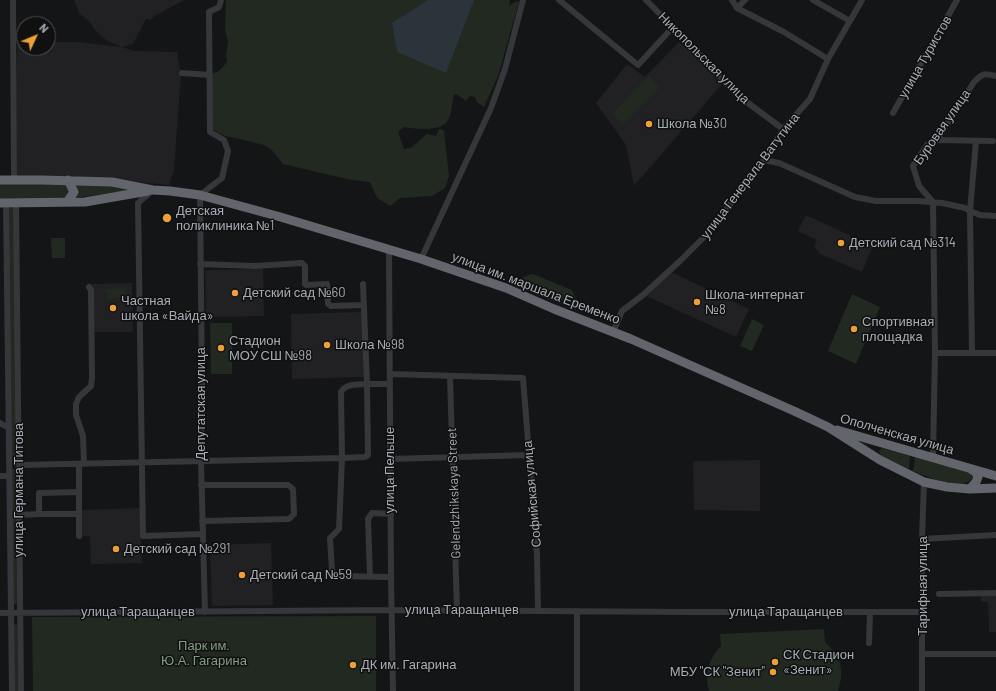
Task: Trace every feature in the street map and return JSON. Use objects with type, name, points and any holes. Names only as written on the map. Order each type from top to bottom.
[{"type":"highway","name":"улица им. маршала Еременко","points":[[0,180],[68,180],[112,182],[153,190],[200,195],[277,216],[421,259],[506,288],[613,332],[794,411],[828,428]]},
{"type":"highway","points":[[67,202],[74,192],[68,180]]},
{"type":"highway","name":"улица им. маршала Еременко","points":[[3,203],[85,202],[153,190]]},
{"type":"highway","name":"Ополченская улица","points":[[828,428],[886,443],[996,476]]},
{"type":"highway","name":"Ополченская улица","points":[[828,428],[880,460],[924,482],[947,487],[970,489],[996,488]]},
{"type":"highway","points":[[880,460],[877,456],[877,450],[881,444],[886,443]]},
{"type":"highway","points":[[970,489],[978,477],[976,472],[972,470]]},
{"type":"street","points":[[13,0],[14,180]]},
{"type":"street","points":[[200,195],[222,178],[228,151],[224,140],[210,132],[210,12],[219,7],[221,0]]},
{"type":"street","points":[[421,259],[491,108],[505,69],[523,0]]},
{"type":"street","points":[[559,0],[638,65],[673,27]]},
{"type":"street","name":"Никопольская улица","points":[[646,0],[736,94],[783,129]]},
{"type":"street","points":[[732,0],[738,8],[784,32],[828,59]]},
{"type":"street","points":[[738,8],[745,0]]},
{"type":"street","points":[[813,0],[850,21]]},
{"type":"street","name":"улица Генерала Ватутина","points":[[613,332],[622,311],[654,285],[710,231],[764,160],[783,129],[810,99],[828,59],[862,0]]},
{"type":"street","name":"улица Туристов","points":[[893,113],[957,0]]},
{"type":"street","points":[[182,73],[209,75]]},
{"type":"street","name":"Буровая улица","points":[[933,202],[919,186],[913,166],[927,145],[937,140],[974,82],[980,76],[985,74],[996,76]]},
{"type":"street","points":[[937,140],[992,141]]},
{"type":"street","points":[[972,353],[970,210],[976,141]]},
{"type":"street","points":[[764,160],[779,163],[855,197],[876,201],[933,202],[965,208],[980,215],[996,216]]},
{"type":"street","points":[[153,190],[138,203],[143,536],[202,534]]},
{"type":"street","name":"Депутатская улица","points":[[200,195],[201,461],[205,612]]},
{"type":"street","points":[[932,457],[935,352],[933,202]]},
{"type":"street","name":"улица Германа Титова","points":[[3,203],[9,428],[12,691]]},
{"type":"street","name":"улица Германа Титова","points":[[16,203],[20,466],[21,691]]},
{"type":"street","name":"улица Пельше","points":[[389,250],[393,691]]},
{"type":"street","points":[[200,264],[255,266],[302,263],[305,266],[306,285],[327,284],[328,304],[331,306],[363,305]]},
{"type":"street","points":[[9,467],[365,457],[368,455],[367,384],[362,284]]},
{"type":"street","points":[[79,536],[78,492],[82,464],[83,436],[76,415],[76,404],[79,397],[91,386],[92,378],[91,290],[89,287]]},
{"type":"street","points":[[0,325],[7,325]]},
{"type":"street","points":[[935,352],[996,353]]},
{"type":"street","points":[[390,374],[450,376]]},
{"type":"street","name":"Софийская улица","points":[[450,376],[523,378],[538,554],[538,610]]},
{"type":"street","name":"Gelendzhikskaya Street","points":[[450,376],[457,610]]},
{"type":"street","points":[[390,383],[346,386],[341,392],[342,458],[339,529],[330,538],[332,571],[334,574],[338,576],[391,577]]},
{"type":"street","points":[[0,423],[9,428]]},
{"type":"street","points":[[390,458],[453,458],[529,454]]},
{"type":"street","points":[[0,476],[9,476]]},
{"type":"street","name":"Тарифная улица","points":[[922,691],[922,539],[924,482]]},
{"type":"street","points":[[202,485],[288,485],[293,489],[294,514],[289,519],[202,521]]},
{"type":"street","points":[[39,514],[39,494],[78,492]]},
{"type":"street","points":[[370,576],[368,518],[372,513],[391,514]]},
{"type":"street","points":[[20,515],[79,514]]},
{"type":"street","points":[[922,539],[996,535]]},
{"type":"street","points":[[939,594],[996,593]]},
{"type":"street","name":"улица Таращанцев","points":[[0,613],[392,610],[923,612]]},
{"type":"street","points":[[577,611],[577,691]]},
{"type":"street","points":[[869,643],[870,612]]},
{"type":"street","points":[[922,654],[996,654]]},
{"type":"shaded area","points":[[74,0],[184,0],[153,17],[151,20],[146,19],[133,44],[122,47],[107,41],[95,30],[88,20],[79,13]]},
{"type":"shaded area","points":[[428,0],[474,0],[446,73],[397,52],[392,23]]},
{"type":"shaded area","name":"Школа №30","points":[[681,40],[722,84],[634,186],[626,145],[596,103],[627,64],[645,77]]},
{"type":"shaded area","points":[[56,42],[77,42],[122,47],[134,51],[177,52],[181,76],[174,169],[169,185],[98,178],[17,176],[16,83],[17,56],[56,56]]},
{"type":"shaded area","name":"Детский сад №314","points":[[806,215],[873,246],[862,272],[820,254],[814,246],[817,240],[798,231]]},
{"type":"shaded area","name":"Детский сад №60","points":[[263,269],[264,316],[206,317],[205,270]]},
{"type":"shaded area","name":"Школа-интернат №8","points":[[671,272],[749,309],[736,337],[644,295]]},
{"type":"shaded area","name":"Частная школа «Вайда»","points":[[132,283],[133,332],[93,332],[92,284]]},
{"type":"shaded area","name":"Школа №98","points":[[363,312],[364,377],[292,379],[291,314]]},
{"type":"shaded area","points":[[760,460],[760,511],[694,510],[693,461]]},
{"type":"shaded area","name":"Детский сад №291","points":[[140,508],[142,563],[91,564],[90,536],[82,536],[82,510]]},
{"type":"shaded area","name":"Детский сад №59","points":[[271,543],[273,605],[212,606],[210,545]]},
{"type":"shaded area","points":[[981,595],[996,595],[996,632],[989,632],[988,602],[981,602]]},
{"type":"green space","points":[[226,0],[510,0],[509,6],[517,1],[519,2],[498,76],[484,107],[477,102],[475,97],[470,96],[466,101],[454,94],[449,118],[445,124],[431,129],[404,127],[398,132],[404,149],[411,148],[427,134],[436,136],[439,129],[444,130],[449,176],[445,188],[432,196],[400,198],[390,206],[377,198],[370,182],[351,180],[283,164],[271,149],[264,145],[225,136],[210,128],[209,75],[219,71],[227,62],[226,55],[228,42],[225,30]]},
{"type":"green space","points":[[649,76],[660,87],[623,124],[612,114]]},
{"type":"green space","points":[[75,183],[130,188],[134,190],[74,198],[77,188]]},
{"type":"green space","points":[[0,184],[64,184],[68,186],[70,191],[67,196],[63,198],[0,199]]},
{"type":"green space","points":[[8,208],[14,208],[17,462],[11,462]]},
{"type":"green space","points":[[51,238],[65,238],[65,258],[52,258]]},
{"type":"green space","points":[[533,274],[572,290],[577,301],[576,305],[572,308],[517,287],[516,285],[521,279],[525,276]]},
{"type":"green space","points":[[125,288],[125,297],[108,299],[105,289]]},
{"type":"green space","name":"Спортивная площадка","points":[[852,294],[880,307],[856,364],[828,351]]},
{"type":"green space","points":[[752,319],[764,325],[752,351],[740,346]]},
{"type":"green space","name":"Стадион МОУ СШ №98","points":[[210,323],[232,323],[232,374],[211,374]]},
{"type":"green space","points":[[882,448],[910,456],[909,469],[881,456],[879,451]]},
{"type":"green space","points":[[915,457],[970,473],[973,477],[969,482],[962,484],[944,482],[926,476],[913,471]]},
{"type":"green space","points":[[11,469],[16,469],[17,604],[12,604]]},
{"type":"green space","name":"Парк им. Ю.А. Гагарина","points":[[376,616],[376,691],[33,691],[32,617]]},
{"type":"green space","points":[[13,624],[17,625],[18,691],[14,691]]},
{"type":"green space","name":"СК Стадион «Зенит»","points":[[824,629],[825,642],[835,653],[840,664],[841,676],[838,691],[709,691],[707,673],[713,656],[721,646],[720,634]]},
{"type":"place","name":"Школа №30","points":[[649,124]]},
{"type":"place","name":"Детская поликлиника №1","points":[[167,218]]},
{"type":"place","name":"Детский сад №314","points":[[841,243]]},
{"type":"place","name":"Детский сад №60","points":[[235,293]]},
{"type":"place","name":"Школа-интернат №8","points":[[697,302]]},
{"type":"place","name":"Частная школа «Вайда»","points":[[113,308]]},
{"type":"place","name":"Спортивная площадка","points":[[854,329]]},
{"type":"place","name":"Школа №98","points":[[327,345]]},
{"type":"place","name":"Стадион МОУ СШ №98","points":[[221,348]]},
{"type":"place","name":"Детский сад №291","points":[[116,549]]},
{"type":"place","name":"Детский сад №59","points":[[242,575]]},
{"type":"place","name":"СК Стадион «Зенит»","points":[[775,662]]},
{"type":"place","name":"ДК им. Гагарина","points":[[353,665]]},
{"type":"place","name":"МБУ \"СК \"Зенит\"","points":[[773,672]]}]
